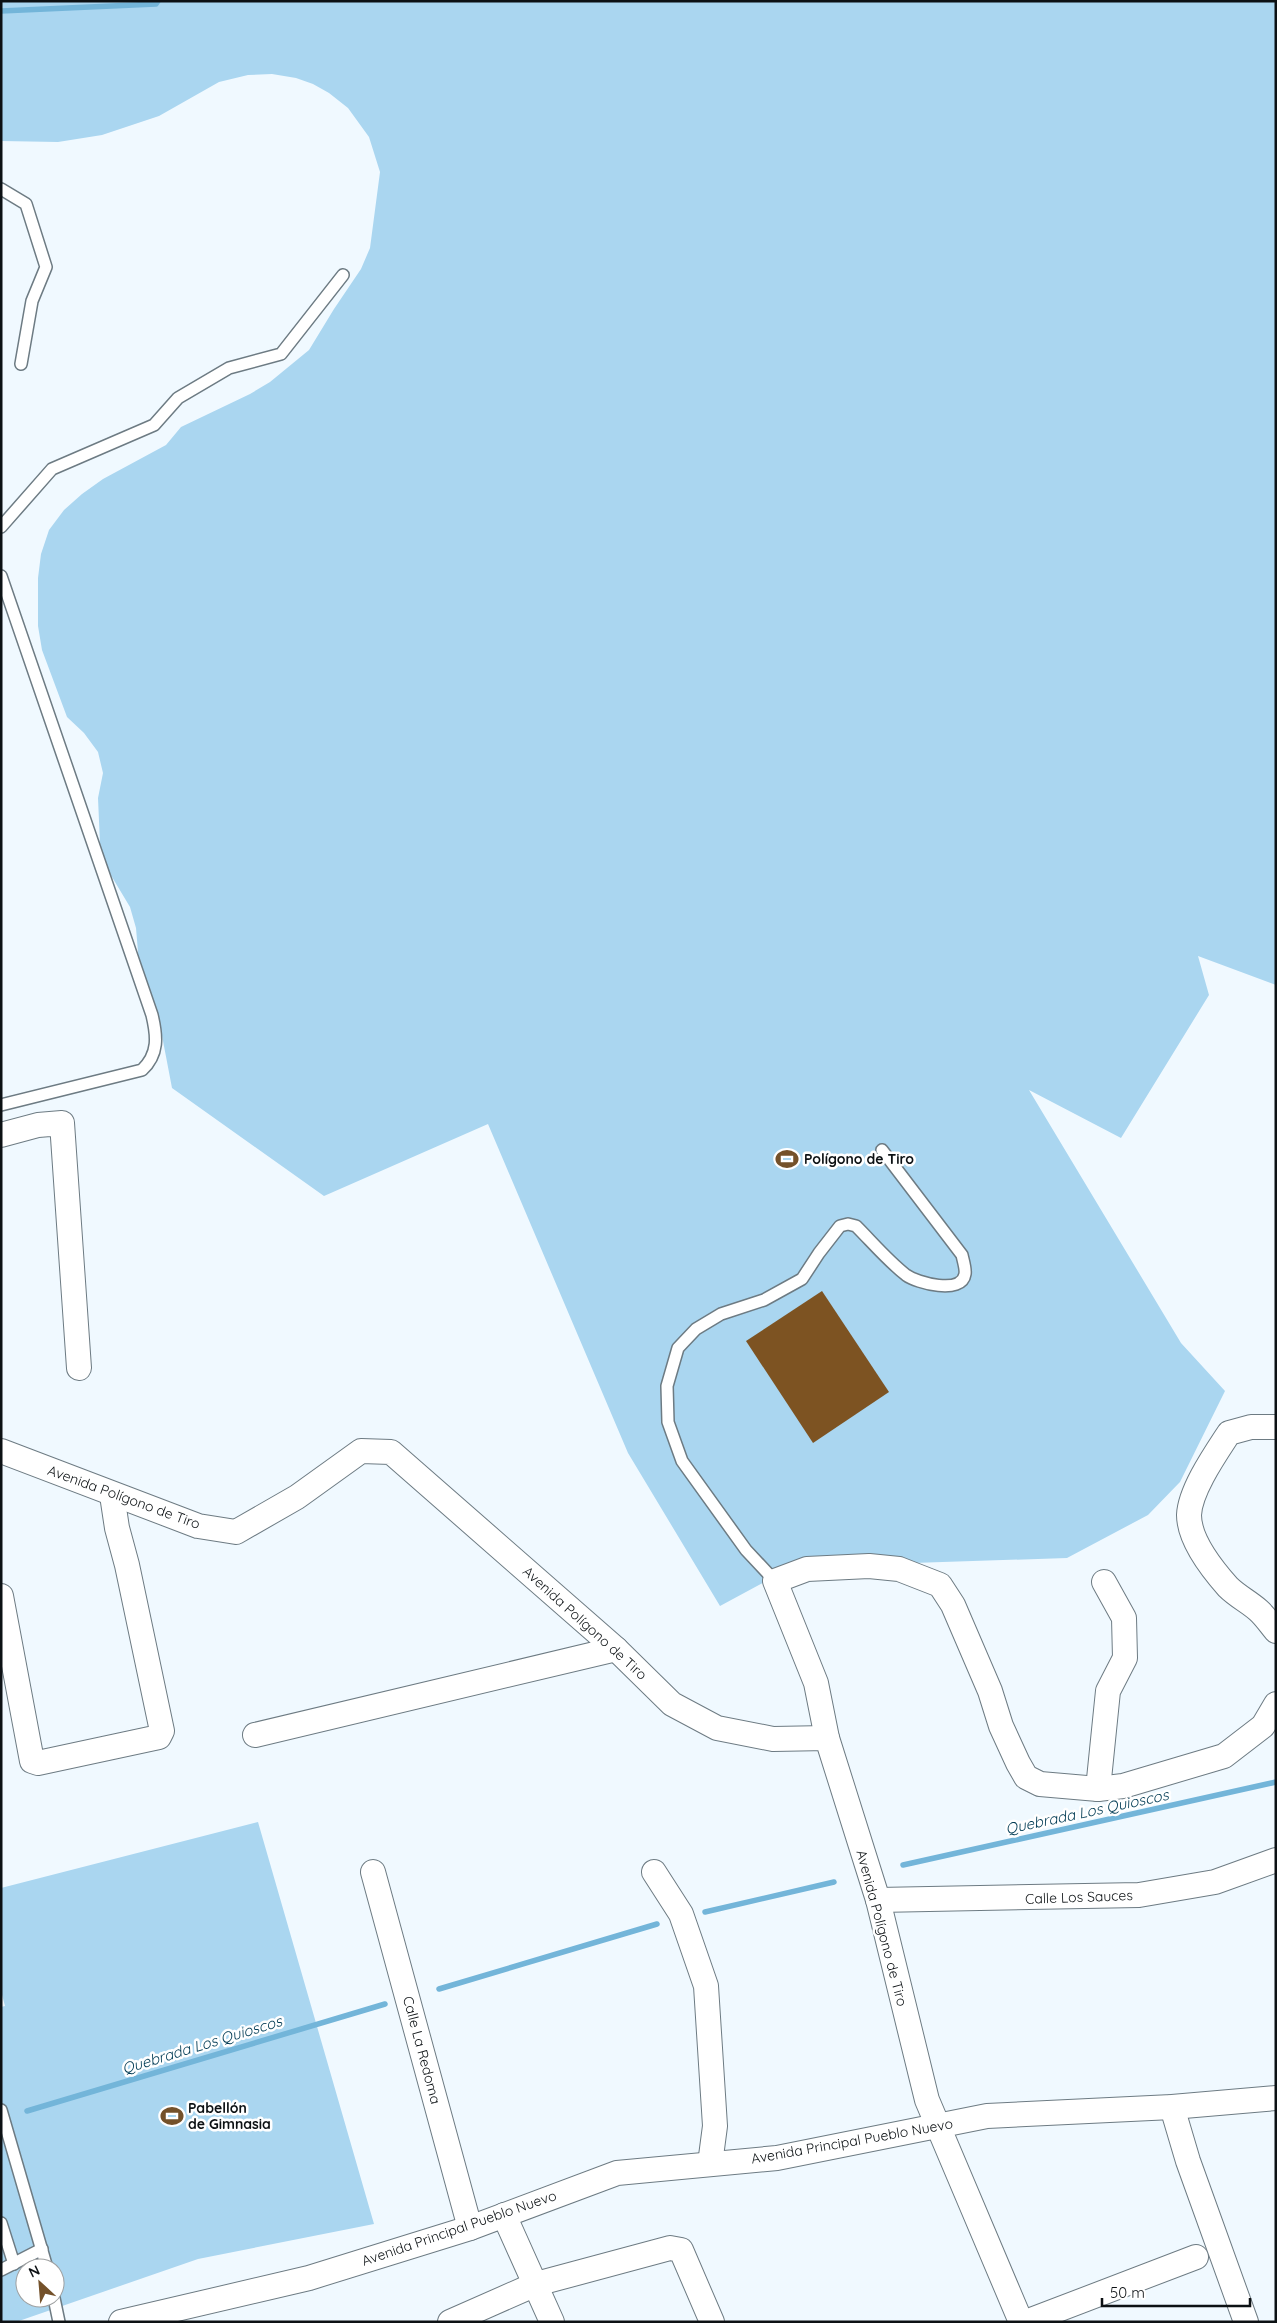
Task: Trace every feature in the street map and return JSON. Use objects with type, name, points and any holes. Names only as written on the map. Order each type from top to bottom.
[{"type":"street","points":[[1,1136],[38,1125],[54,1122],[62,1123],[80,1368]]},
{"type":"street","points":[[1276,1427],[1251,1428],[1229,1433],[1212,1458],[1197,1488],[1189,1514],[1195,1539],[1211,1565],[1229,1588],[1260,1611],[1276,1631]]},
{"type":"street","name":"Avenida Polígono de Tiro","points":[[1,1451],[112,1495],[198,1526],[236,1532],[297,1497],[361,1451],[391,1452],[616,1649],[672,1704],[717,1728],[773,1739],[827,1738],[878,1900],[918,2073],[927,2100],[1022,2322]]},
{"type":"street","points":[[1,1596],[32,1761],[38,1763],[159,1737],[162,1731],[127,1566],[117,1528],[112,1495]]},
{"type":"street","points":[[827,1738],[816,1683],[775,1582],[807,1569],[870,1566],[899,1569],[940,1585],[953,1605],[990,1691],[1001,1726],[1026,1777],[1040,1784],[1098,1788],[1139,1782],[1224,1756],[1263,1726],[1276,1704]]},
{"type":"street","points":[[1098,1788],[1108,1691],[1125,1658],[1124,1618],[1104,1582]]},
{"type":"street","points":[[255,1735],[616,1649]]},
{"type":"street","name":"Calle Los Sauces","points":[[878,1900],[1139,1895],[1216,1882],[1276,1860]]},
{"type":"street","name":"Calle La Redoma","points":[[373,1872],[470,2228]]},
{"type":"street","points":[[654,1872],[681,1914],[706,1986],[715,2126],[710,2164]]},
{"type":"street","name":"Avenida Principal Pueblo Nuevo","points":[[121,2322],[310,2278],[470,2228],[617,2173],[777,2158],[987,2116],[1172,2107],[1276,2098]]},
{"type":"street","points":[[1172,2107],[1188,2161],[1246,2322]]},
{"type":"street","points":[[504,2215],[552,2322]]},
{"type":"street","points":[[450,2322],[536,2284],[670,2248],[681,2250],[712,2322]]},
{"type":"street","points":[[1026,2322],[1196,2257]]},
{"type":"lane","points":[[1,189],[26,204],[46,267],[32,301],[21,364]]},
{"type":"lane","points":[[1,527],[52,469],[154,425],[178,398],[229,368],[281,354],[343,275]]},
{"type":"lane","points":[[1,576],[157,1035],[153,1055],[142,1070],[1,1105]]},
{"type":"lane","points":[[775,1582],[746,1550],[682,1461],[668,1422],[667,1386],[678,1348],[696,1329],[721,1314],[764,1300],[802,1279],[840,1226],[848,1224],[856,1226],[907,1276],[935,1286],[956,1284],[962,1280],[965,1274],[962,1255],[882,1150]]},
{"type":"lane","points":[[1,2110],[44,2258]]},
{"type":"lane","points":[[1,2223],[14,2264]]},
{"type":"lane","points":[[1,2270],[42,2249]]},
{"type":"lane","points":[[56,2308],[59,2322]]},
{"type":"shaded area","points":[[1,1],[1276,1],[1276,985],[1198,956],[1209,995],[1121,1138],[1029,1090],[1181,1343],[1225,1391],[1180,1482],[1148,1515],[1067,1558],[792,1567],[720,1606],[628,1453],[488,1124],[324,1196],[172,1088],[159,1020],[149,1011],[136,975],[138,952],[136,928],[130,907],[106,867],[100,844],[98,798],[103,773],[98,752],[84,733],[67,717],[42,650],[38,626],[38,578],[41,554],[49,530],[64,510],[82,494],[103,479],[166,445],[181,427],[250,394],[270,382],[309,350],[361,269],[370,248],[380,172],[369,137],[348,108],[329,93],[313,84],[296,78],[272,74],[248,75],[219,82],[159,116],[102,135],[58,142],[1,141]]},
{"type":"shaded area","name":"Pabellón de Gimnasia","points":[[258,1822],[374,2224],[198,2259],[65,2305],[65,2258],[15,2258],[15,2308],[56,2308],[16,2322],[1,2322],[1,2007],[5,2006],[1,1991],[1,1888]]},
{"type":"building","points":[[822,1291],[889,1392],[813,1443],[746,1341]]},
{"type":"waterway","points":[[1,11],[156,4],[158,1]]},
{"type":"waterway","name":"Quebrada Los Quioscos","points":[[903,1865],[1276,1782]]},
{"type":"waterway","name":"Quebrada Los Quioscos","points":[[705,1912],[834,1882]]},
{"type":"waterway","name":"Quebrada Los Quioscos","points":[[439,1989],[657,1924]]},
{"type":"waterway","name":"Quebrada Los Quioscos","points":[[27,2111],[385,2004]]},
{"type":"place","name":"Polígono de Tiro","points":[[787,1159]]},
{"type":"place","name":"Pabellón de Gimnasia","points":[[172,2116]]}]
